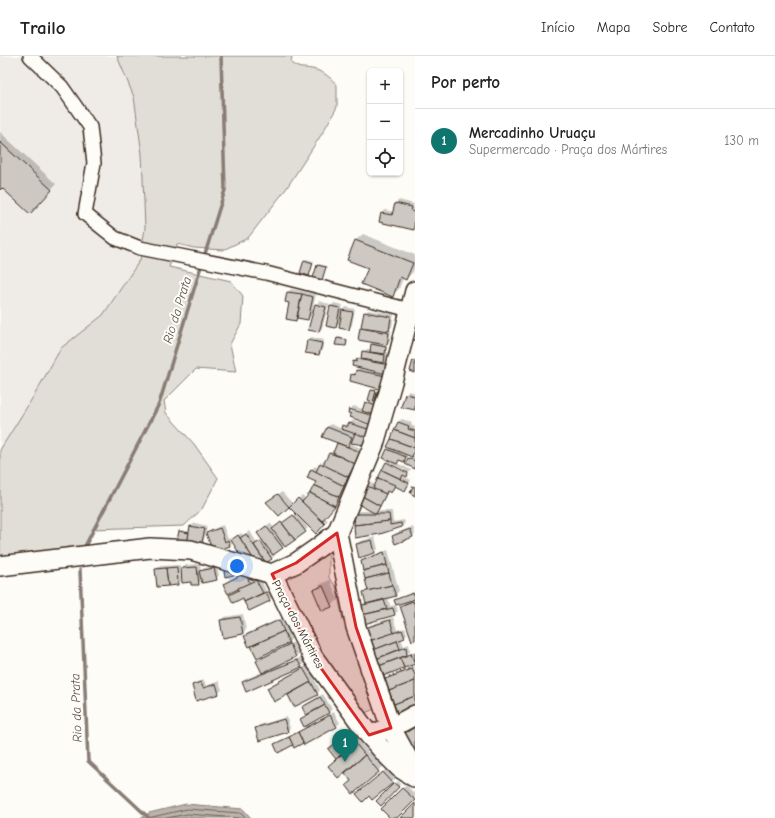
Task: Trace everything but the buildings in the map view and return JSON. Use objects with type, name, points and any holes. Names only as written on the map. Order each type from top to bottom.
[{"type":"street","points":[[30,56],[62,86],[90,127],[94,163],[85,214],[115,238],[140,248],[266,273],[410,310]]},
{"type":"street","points":[[415,291],[392,382],[374,444],[337,533],[356,627],[391,728],[415,772]]},
{"type":"street","name":"Praça dos Mártires","points":[[337,533],[319,548],[296,563],[272,574],[313,657],[369,736],[400,768],[415,777]]},
{"type":"street","points":[[0,566],[150,548],[191,550],[272,574]]},
{"type":"street","points":[[369,736],[391,728],[415,715]]},
{"type":"highlighted area","points":[[337,533],[356,627],[391,728],[369,735],[313,657],[272,574],[296,563]]},
{"type":"shaded area","points":[[0,56],[117,56],[134,97],[142,154],[145,228],[140,260],[103,315],[61,348],[35,394],[0,450]]},
{"type":"shaded area","points":[[117,56],[292,56],[291,63],[294,65],[320,71],[337,85],[337,107],[323,132],[286,189],[248,238],[223,250],[194,248],[177,244],[169,267],[231,281],[243,296],[241,324],[230,344],[236,372],[196,369],[164,401],[166,413],[194,444],[218,478],[202,509],[184,526],[92,529],[86,548],[0,556],[0,450],[35,394],[61,348],[103,315],[140,260],[145,228],[142,154],[134,97]]},
{"type":"shaded area","points":[[323,547],[329,557],[329,578],[336,586],[343,620],[377,708],[360,715],[318,655],[276,574]]},
{"type":"water","points":[[186,804],[243,809],[251,818],[140,818],[149,813]]},
{"type":"waterway","name":"Rio da Prata","points":[[204,257],[225,190],[221,56]]},
{"type":"waterway","name":"Rio da Prata","points":[[83,550],[159,404],[202,263]]},
{"type":"waterway","name":"Rio da Prata","points":[[80,570],[88,761],[149,818]]},
{"type":"place","name":"Mercadinho Uruaçu","points":[[345,762]]}]
